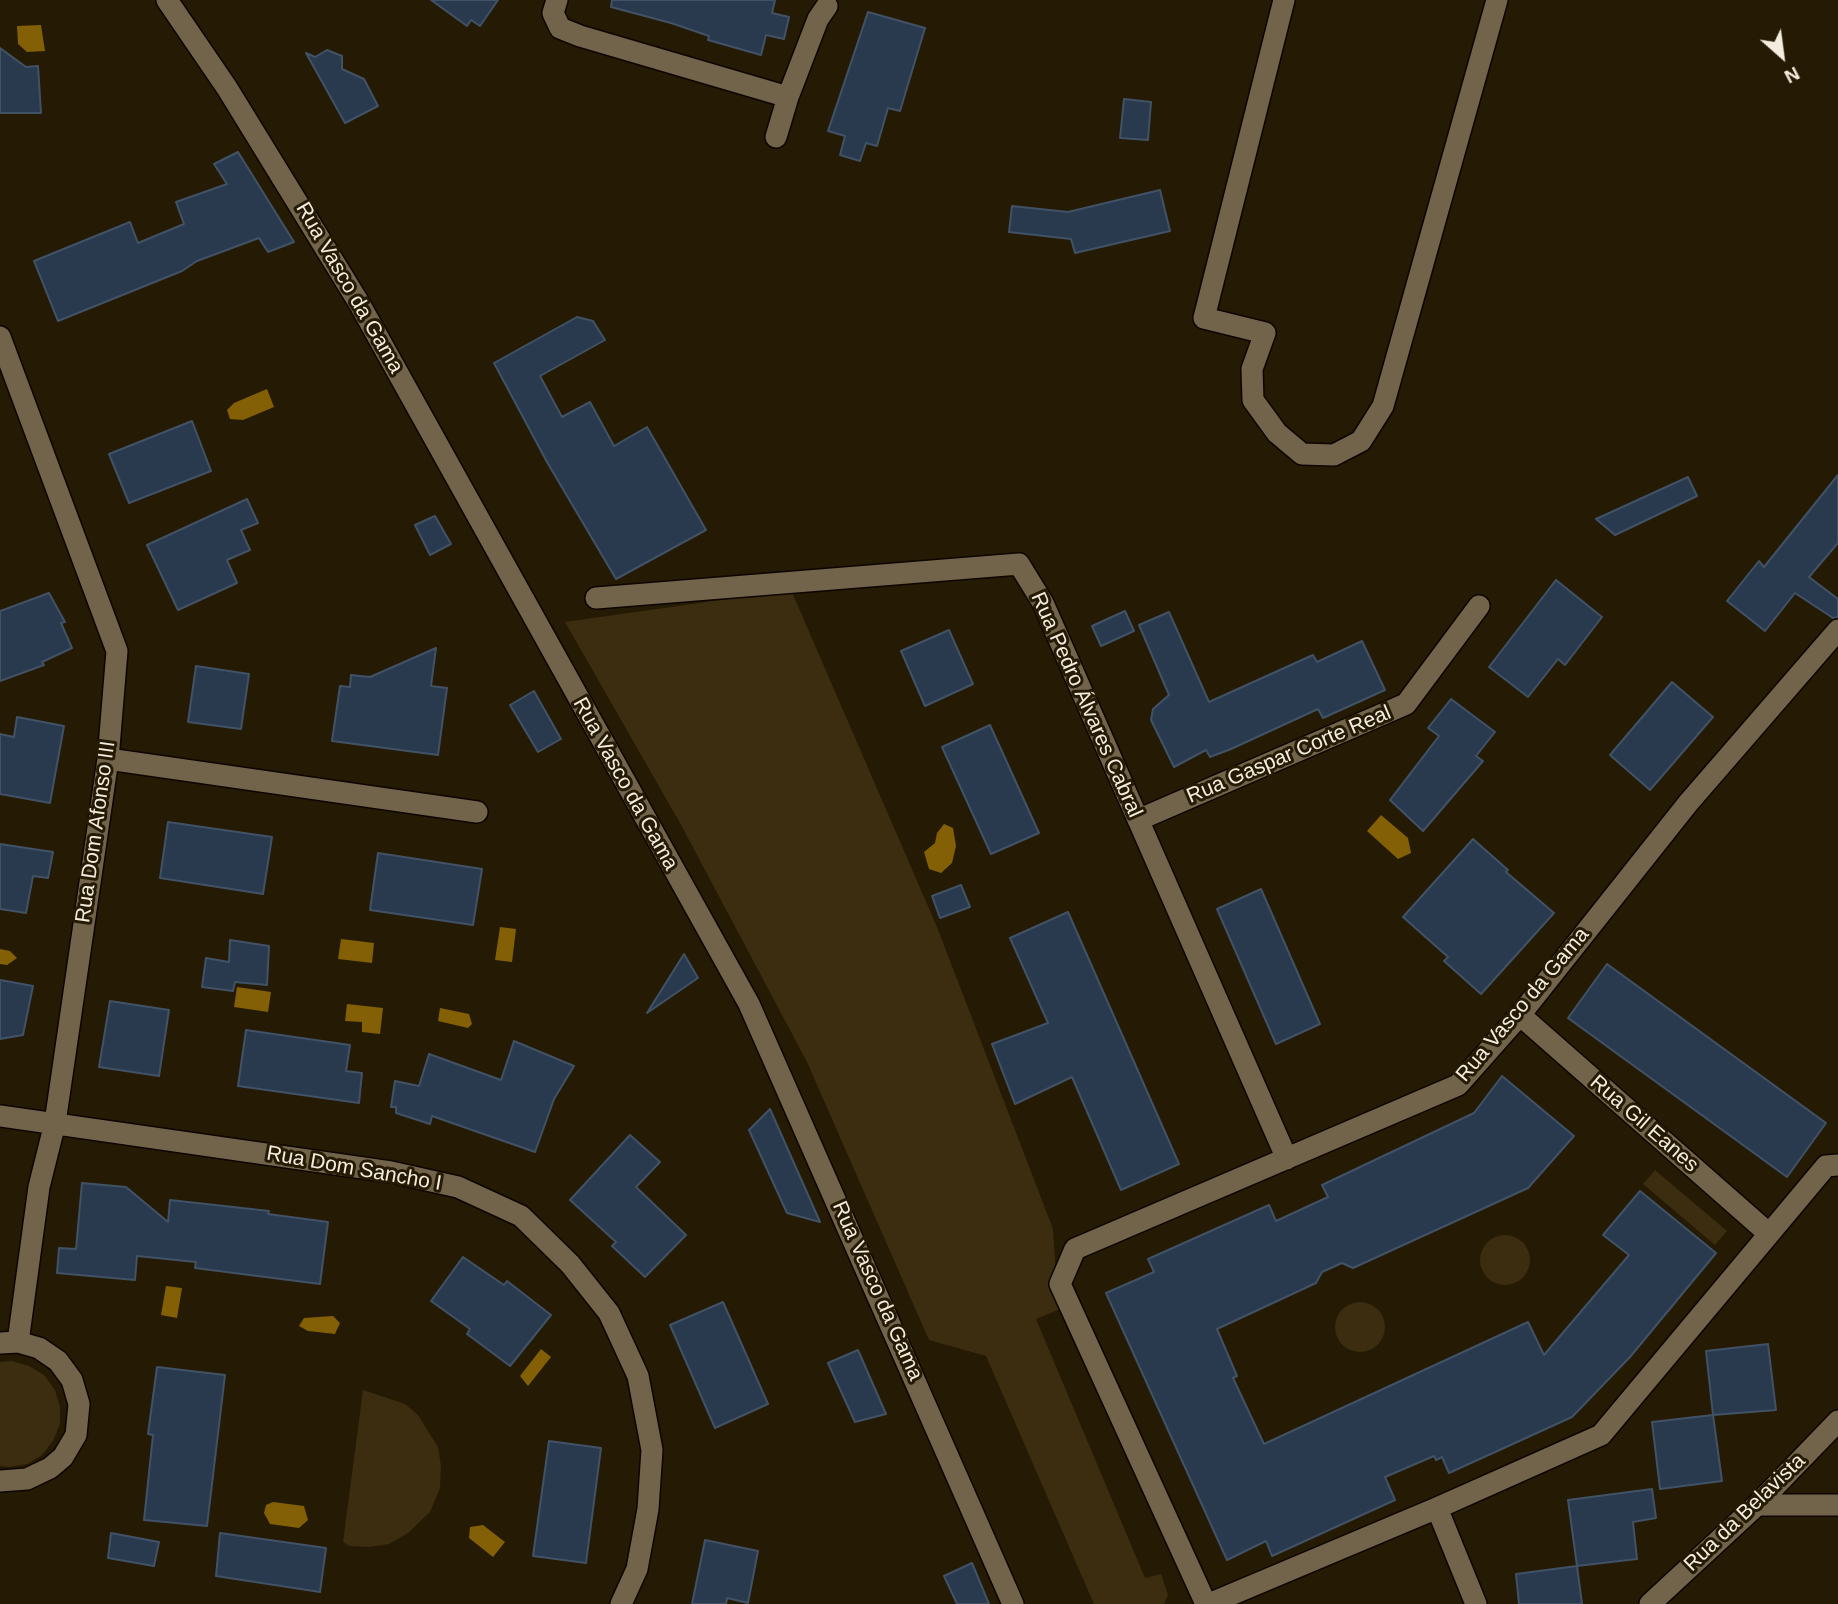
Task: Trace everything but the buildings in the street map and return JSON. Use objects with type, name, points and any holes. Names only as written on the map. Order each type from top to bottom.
[{"type":"street","name":"Rua Vasco da Gama","points":[[167,0],[227,88],[359,303],[749,1004],[857,1244],[1013,1604]]},
{"type":"street","points":[[557,0],[553,13],[560,28],[788,97]]},
{"type":"street","points":[[1284,0],[1204,318],[1265,333],[1252,369],[1253,400],[1277,433],[1302,454],[1334,455],[1361,441],[1384,406],[1497,0]]},
{"type":"street","points":[[776,137],[788,97],[818,19],[827,6]]},
{"type":"street","name":"Rua Dom Afonso III","points":[[0,337],[117,651],[108,759],[55,1123],[39,1187],[9,1343]]},
{"type":"street","name":"Rua Pedro Álvares Cabral","points":[[596,598],[1019,564],[1043,603],[1287,1159]]},
{"type":"street","name":"Rua Gaspar Corte Real","points":[[1138,820],[1406,704],[1479,606]]},
{"type":"street","name":"Rua Vasco da Gama","points":[[1208,1604],[1060,1284],[1075,1249],[1458,1085],[1520,1015],[1689,803],[1838,630]]},
{"type":"street","points":[[108,759],[477,812]]},
{"type":"street","name":"Rua Gil Eanes","points":[[1520,1015],[1768,1233]]},
{"type":"street","name":"Rua Dom Sancho I","points":[[0,1115],[391,1172],[458,1187],[521,1216],[570,1264],[609,1313],[638,1376],[652,1450],[648,1509],[637,1569],[621,1604]]},
{"type":"street","points":[[1208,1604],[1437,1508],[1601,1435],[1826,1166],[1838,1165]]},
{"type":"street","points":[[0,1481],[27,1479],[50,1468],[63,1457],[76,1435],[79,1404],[72,1380],[58,1361],[39,1348],[9,1343]]},
{"type":"street","name":"Rua da Belavista","points":[[1650,1604],[1756,1506],[1838,1421]]},
{"type":"street","points":[[1756,1506],[1838,1504]]},
{"type":"street","points":[[1437,1508],[1476,1604]]},
{"type":"shaded area","points":[[41,25],[45,51],[27,52],[18,44],[17,26]]},
{"type":"shaded area","points":[[267,389],[274,407],[243,420],[230,419],[227,410],[234,403]]},
{"type":"shaded area","points":[[791,590],[937,927],[1053,1229],[1058,1310],[1036,1319],[1145,1578],[1161,1574],[1168,1595],[1164,1604],[1094,1604],[986,1356],[929,1340],[807,1062],[680,823],[565,622]]},
{"type":"shaded area","points":[[1381,815],[1408,838],[1411,853],[1398,859],[1367,831]]},
{"type":"shaded area","points":[[944,824],[953,828],[956,846],[952,863],[941,873],[929,869],[924,852],[935,843],[937,833]]},
{"type":"shaded area","points":[[500,927],[516,929],[512,962],[495,960]]},
{"type":"shaded area","points":[[341,939],[374,943],[372,963],[338,959]]},
{"type":"shaded area","points":[[0,949],[10,951],[17,958],[7,965],[0,964]]},
{"type":"shaded area","points":[[237,987],[271,992],[268,1012],[234,1007]]},
{"type":"shaded area","points":[[347,1004],[383,1008],[380,1034],[362,1032],[362,1022],[345,1021]]},
{"type":"shaded area","points":[[440,1008],[469,1014],[472,1024],[468,1028],[438,1021]]},
{"type":"shaded area","points":[[1655,1170],[1727,1231],[1715,1245],[1643,1184]]},
{"type":"shaded area","points":[[1505,1235],[1523,1242],[1530,1260],[1523,1278],[1505,1285],[1487,1278],[1480,1260],[1487,1242]]},
{"type":"shaded area","points":[[166,1286],[182,1288],[177,1318],[161,1315]]},
{"type":"shaded area","points":[[1360,1302],[1378,1309],[1385,1327],[1378,1345],[1360,1352],[1342,1345],[1335,1327],[1342,1309]]},
{"type":"shaded area","points":[[333,1316],[340,1323],[335,1334],[308,1331],[299,1326],[304,1318]]},
{"type":"shaded area","points":[[541,1349],[551,1357],[528,1386],[520,1376]]},
{"type":"shaded area","points":[[12,1361],[29,1366],[44,1375],[55,1390],[60,1407],[60,1424],[53,1441],[42,1455],[27,1464],[9,1467],[0,1466],[0,1362]]},
{"type":"shaded area","points":[[363,1390],[405,1404],[418,1415],[438,1447],[441,1466],[440,1488],[430,1512],[408,1533],[389,1544],[369,1547],[349,1546],[343,1542]]},
{"type":"shaded area","points":[[273,1502],[304,1506],[308,1520],[299,1528],[270,1524],[264,1513],[266,1505]]},
{"type":"shaded area","points":[[483,1525],[505,1542],[493,1557],[469,1538],[470,1527]]}]
